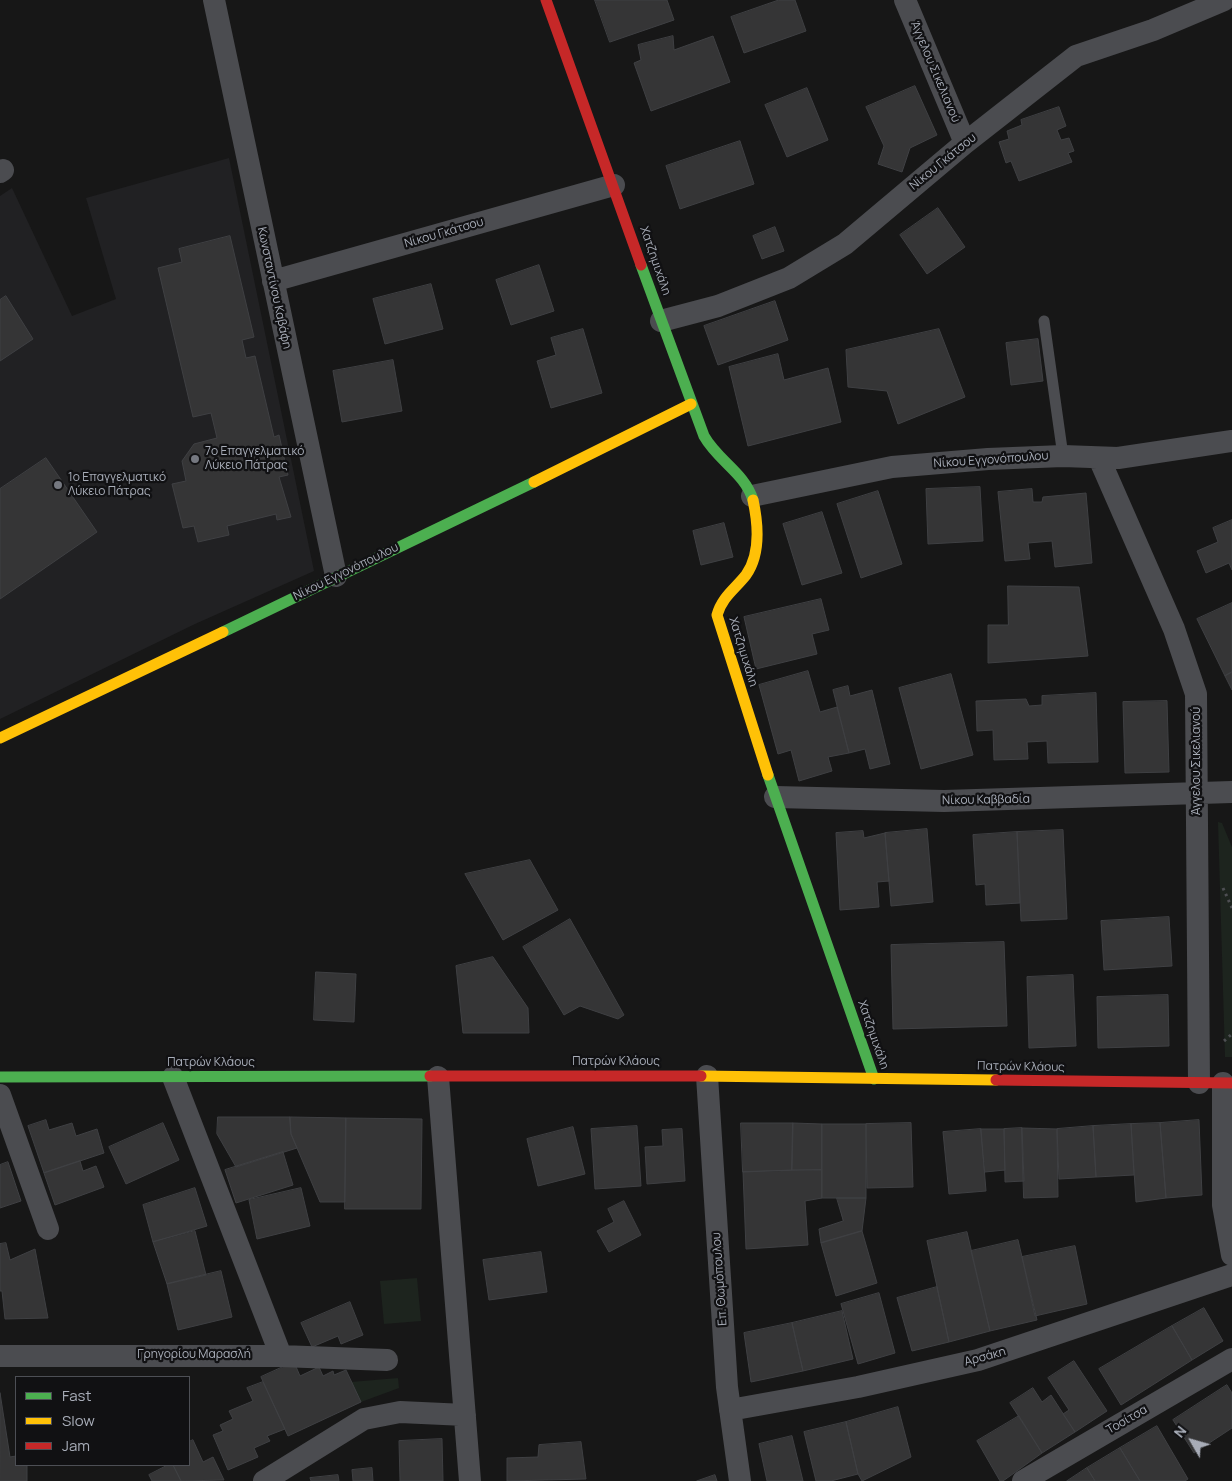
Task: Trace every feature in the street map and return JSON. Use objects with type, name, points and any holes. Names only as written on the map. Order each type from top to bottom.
[{"type":"street","name":"Κωνσταντίνου Καβάφη","points":[[214,0],[336,576]]},
{"type":"street","name":"Χατζημιχάλη","points":[[546,0],[614,185],[691,404],[710,446],[747,484],[752,496],[756,528],[754,559],[744,578],[724,596],[717,615],[775,797],[874,1079]]},
{"type":"street","name":"Άγγελου Σικελιανού","points":[[905,0],[965,144]]},
{"type":"street","name":"Νίκου Γκάτσου","points":[[661,321],[718,306],[789,278],[845,244],[965,144],[1076,56],[1153,30],[1224,0]]},
{"type":"street","name":"Νίκου Γκάτσου","points":[[273,281],[614,185]]},
{"type":"street","name":"Νίκου Εγγονόπουλου","points":[[0,738],[126,680],[336,576],[484,507],[691,404]]},
{"type":"street","name":"Νίκου Εγγονόπουλου","points":[[752,496],[892,467],[988,459],[1131,456],[1232,441]]},
{"type":"street","name":"Άγγελου Σικελιανού","points":[[1099,458],[1174,629],[1196,694],[1199,1083]]},
{"type":"street","name":"Νίκου Καββαδία","points":[[775,797],[944,801],[1232,792]]},
{"type":"street","name":"Πατρών Κλάους","points":[[0,1077],[707,1076],[1228,1083]]},
{"type":"street","name":"Επ. Θωμόπουλου","points":[[707,1076],[730,1410],[740,1481]]},
{"type":"street","points":[[173,1077],[281,1356]]},
{"type":"street","points":[[438,1077],[470,1481]]},
{"type":"street","points":[[1228,1083],[1223,1205],[1232,1255]]},
{"type":"street","points":[[0,1095],[48,1229]]},
{"type":"street","name":"Αρσάκη","points":[[730,1410],[858,1387],[978,1360],[1232,1275]]},
{"type":"street","name":"Γρηγορίου Μαρασλή","points":[[0,1356],[281,1356],[387,1360]]},
{"type":"street","name":"Τοσίτσα","points":[[1023,1481],[1232,1359]]},
{"type":"street","points":[[264,1481],[364,1420],[400,1412],[465,1415]]},
{"type":"lane","points":[[1044,321],[1063,456]]},
{"type":"path","points":[[1224,1041],[1232,1034]]},
{"type":"shaded area","name":"7ο Επαγγελματικό Λύκειο Πάτρας","points":[[229,158],[314,571],[195,624],[0,719],[0,196],[12,188],[72,316],[116,299],[86,198]]},
{"type":"shaded area","points":[[1218,822],[1222,823],[1232,847],[1232,1057],[1225,1057]]},
{"type":"shaded area","points":[[417,1278],[421,1321],[384,1324],[380,1281]]},
{"type":"shaded area","points":[[398,1378],[399,1388],[361,1402],[351,1382]]},
{"type":"building","points":[[595,0],[667,0],[674,20],[610,42]]},
{"type":"building","points":[[779,0],[795,0],[806,31],[744,53],[731,17]]},
{"type":"building","points":[[673,36],[674,50],[713,36],[730,82],[651,111],[634,63],[641,60],[638,45]]},
{"type":"building","points":[[915,86],[937,135],[910,148],[902,172],[878,164],[884,146],[866,107]]},
{"type":"building","points":[[807,88],[828,140],[787,157],[765,105]]},
{"type":"building","points":[[1059,107],[1066,126],[1057,130],[1061,140],[1069,138],[1074,151],[1068,153],[1072,162],[1019,181],[1011,161],[1006,163],[999,142],[1009,139],[1007,131],[1022,125],[1021,120]]},
{"type":"building","points":[[740,141],[754,184],[680,209],[666,166]]},
{"type":"building","points":[[938,208],[965,247],[927,274],[900,235]]},
{"type":"building","points":[[775,227],[784,251],[762,259],[753,236]]},
{"type":"building","points":[[230,236],[254,337],[242,340],[246,358],[255,356],[274,437],[279,435],[288,475],[279,477],[291,517],[277,520],[276,514],[227,526],[229,535],[198,542],[194,526],[183,528],[172,484],[186,481],[182,461],[194,444],[217,438],[211,413],[193,417],[158,268],[182,262],[179,249]]},
{"type":"building","points":[[539,265],[554,311],[511,325],[496,280]]},
{"type":"building","points":[[431,284],[443,329],[385,344],[373,299]]},
{"type":"building","points":[[6,296],[33,339],[0,361],[0,300]]},
{"type":"building","points":[[775,301],[788,340],[718,365],[704,326]]},
{"type":"building","points":[[583,329],[602,393],[551,408],[537,361],[556,355],[551,338]]},
{"type":"building","points":[[939,329],[965,397],[898,424],[887,391],[848,387],[846,350]]},
{"type":"building","points":[[1038,339],[1043,381],[1011,385],[1006,343]]},
{"type":"building","points":[[778,354],[784,380],[828,368],[841,422],[748,446],[729,367]]},
{"type":"building","points":[[393,360],[402,411],[342,422],[333,371]]},
{"type":"building","points":[[46,458],[97,532],[0,599],[0,489]]},
{"type":"building","points":[[980,487],[983,541],[928,544],[926,489]]},
{"type":"building","points":[[1032,489],[1033,502],[1042,502],[1043,497],[1086,493],[1092,563],[1055,567],[1052,541],[1028,543],[1030,559],[1005,561],[998,492]]},
{"type":"building","points":[[878,491],[902,564],[861,578],[837,504]]},
{"type":"building","points":[[822,512],[842,573],[802,585],[783,524]]},
{"type":"building","points":[[1232,520],[1232,570],[1229,563],[1206,573],[1197,551],[1218,542],[1213,528]]},
{"type":"building","points":[[724,523],[733,557],[701,565],[693,531]]},
{"type":"building","points":[[1008,586],[1079,587],[1088,656],[988,663],[988,625],[1008,625]]},
{"type":"building","points":[[821,599],[829,630],[812,634],[817,654],[756,669],[744,617]]},
{"type":"building","points":[[1232,603],[1232,672],[1225,676],[1197,619]]},
{"type":"building","points":[[808,671],[820,712],[837,707],[849,753],[828,757],[832,771],[799,781],[791,750],[778,754],[759,685]]},
{"type":"building","points":[[1232,672],[1232,690],[1225,676]]},
{"type":"building","points":[[951,674],[973,755],[921,769],[899,688]]},
{"type":"building","points":[[848,686],[850,696],[872,690],[890,764],[870,769],[865,749],[849,753],[833,690]]},
{"type":"building","points":[[1096,693],[1098,762],[1048,763],[1047,741],[1027,742],[1028,759],[994,760],[993,730],[977,731],[976,701],[1026,699],[1029,706],[1042,705],[1042,696]]},
{"type":"building","points":[[1167,701],[1169,772],[1125,773],[1123,702]]},
{"type":"building","points":[[927,829],[933,902],[891,906],[885,833]]},
{"type":"building","points":[[1063,830],[1067,919],[1021,921],[1017,832]]},
{"type":"building","points":[[863,831],[864,838],[885,833],[889,881],[877,882],[879,907],[840,910],[836,833]]},
{"type":"building","points":[[1017,832],[1020,903],[986,905],[985,884],[976,885],[973,835]]},
{"type":"building","points":[[530,860],[558,910],[503,940],[465,874]]},
{"type":"building","points":[[1169,917],[1172,966],[1104,970],[1101,921]]},
{"type":"building","points":[[570,919],[624,1015],[618,1019],[580,1006],[564,1015],[523,947]]},
{"type":"building","points":[[1004,942],[1007,1026],[893,1029],[891,945]]},
{"type":"building","points":[[493,957],[528,1008],[529,1033],[463,1033],[456,966]]},
{"type":"building","points":[[316,972],[356,974],[354,1022],[314,1020]]},
{"type":"building","points":[[1073,975],[1076,1046],[1029,1048],[1027,977]]},
{"type":"building","points":[[1168,995],[1169,1046],[1098,1048],[1097,997]]},
{"type":"building","points":[[218,1117],[290,1117],[291,1134],[297,1148],[236,1167],[217,1134]]},
{"type":"building","points":[[290,1117],[346,1118],[345,1202],[320,1202],[291,1134]]},
{"type":"building","points":[[346,1118],[422,1119],[421,1209],[345,1209]]},
{"type":"building","points":[[46,1120],[49,1130],[72,1123],[76,1136],[97,1129],[104,1153],[44,1173],[28,1126]]},
{"type":"building","points":[[1199,1120],[1202,1195],[1166,1198],[1160,1123]]},
{"type":"building","points":[[163,1123],[179,1160],[126,1184],[109,1147]]},
{"type":"building","points":[[741,1123],[793,1123],[792,1170],[743,1172]]},
{"type":"building","points":[[793,1123],[822,1124],[822,1170],[792,1170]]},
{"type":"building","points":[[911,1123],[913,1187],[867,1188],[866,1124]]},
{"type":"building","points":[[1160,1123],[1166,1198],[1136,1202],[1131,1124]]},
{"type":"building","points":[[822,1124],[866,1124],[866,1198],[822,1198]]},
{"type":"building","points":[[1131,1124],[1134,1175],[1096,1177],[1093,1126]]},
{"type":"building","points":[[637,1126],[641,1186],[595,1189],[591,1129]]},
{"type":"building","points":[[1093,1126],[1096,1177],[1059,1179],[1057,1129]]},
{"type":"building","points":[[573,1127],[585,1174],[538,1186],[527,1139]]},
{"type":"building","points":[[1022,1128],[1024,1181],[1005,1182],[1004,1129]]},
{"type":"building","points":[[1022,1128],[1057,1129],[1058,1197],[1024,1198]]},
{"type":"building","points":[[682,1129],[685,1181],[647,1184],[645,1147],[663,1146],[662,1130]]},
{"type":"building","points":[[981,1129],[986,1191],[949,1194],[943,1132]]},
{"type":"building","points":[[981,1129],[1004,1129],[1005,1170],[985,1172]]},
{"type":"building","points":[[283,1152],[293,1185],[236,1203],[225,1170]]},
{"type":"building","points":[[80,1161],[83,1171],[96,1166],[104,1187],[55,1205],[44,1173]]},
{"type":"building","points":[[8,1162],[21,1201],[0,1208],[0,1165]]},
{"type":"building","points":[[822,1170],[822,1198],[805,1201],[808,1245],[746,1249],[743,1172]]},
{"type":"building","points":[[195,1188],[207,1226],[153,1242],[143,1205]]},
{"type":"building","points":[[301,1188],[310,1226],[257,1239],[249,1200]]},
{"type":"building","points":[[837,1198],[866,1198],[862,1231],[821,1243],[819,1229],[843,1221]]},
{"type":"building","points":[[624,1201],[641,1235],[609,1252],[597,1231],[614,1222],[608,1209]]},
{"type":"building","points":[[195,1231],[206,1275],[167,1284],[153,1242]]},
{"type":"building","points":[[862,1231],[877,1283],[836,1296],[821,1243]]},
{"type":"building","points":[[967,1232],[990,1331],[949,1342],[927,1241]]},
{"type":"building","points":[[1018,1240],[1037,1320],[990,1331],[971,1251]]},
{"type":"building","points":[[6,1243],[10,1260],[35,1249],[48,1318],[5,1319],[2,1291],[0,1291],[0,1244]]},
{"type":"building","points":[[1075,1246],[1087,1304],[1035,1316],[1022,1257]]},
{"type":"building","points":[[541,1252],[547,1292],[489,1300],[483,1260]]},
{"type":"building","points":[[221,1271],[232,1317],[178,1330],[167,1284]]},
{"type":"building","points":[[937,1287],[949,1342],[912,1351],[897,1298]]},
{"type":"building","points":[[879,1293],[895,1353],[858,1364],[841,1304]]},
{"type":"building","points":[[350,1302],[363,1335],[341,1344],[338,1336],[312,1347],[301,1323]]},
{"type":"building","points":[[1204,1308],[1223,1341],[1192,1360],[1172,1326]]},
{"type":"building","points":[[842,1311],[853,1359],[803,1371],[792,1323]]},
{"type":"building","points":[[792,1323],[803,1371],[751,1382],[744,1333]]},
{"type":"building","points":[[1172,1326],[1192,1360],[1121,1405],[1099,1369]]},
{"type":"building","points":[[1074,1361],[1107,1411],[1075,1432],[1063,1414],[1069,1410],[1048,1378]]},
{"type":"building","points":[[294,1362],[300,1376],[319,1367],[323,1376],[333,1371],[334,1375],[346,1370],[361,1402],[288,1436],[261,1377]]},
{"type":"building","points":[[263,1382],[285,1429],[267,1436],[270,1441],[254,1448],[258,1457],[228,1470],[213,1435],[223,1431],[220,1425],[233,1419],[229,1411],[253,1401],[247,1388]]},
{"type":"building","points":[[1227,1385],[1232,1393],[1232,1428],[1194,1453],[1173,1420]]},
{"type":"building","points":[[1033,1388],[1042,1402],[1051,1395],[1075,1432],[1042,1453],[1010,1403]]},
{"type":"building","points":[[0,1393],[10,1457],[15,1456],[15,1466],[27,1466],[27,1481],[0,1481]]},
{"type":"building","points":[[898,1407],[911,1457],[862,1481],[858,1474],[846,1422]]},
{"type":"building","points":[[1019,1416],[1042,1453],[1003,1481],[1000,1481],[977,1441]]},
{"type":"building","points":[[846,1422],[858,1474],[831,1481],[816,1481],[804,1432]]},
{"type":"building","points":[[1157,1426],[1188,1479],[1185,1481],[1140,1481],[1120,1448]]},
{"type":"building","points":[[792,1436],[803,1481],[767,1481],[759,1444]]},
{"type":"building","points":[[442,1439],[443,1481],[400,1481],[399,1441]]},
{"type":"building","points":[[193,1440],[203,1462],[213,1457],[224,1480],[181,1481],[174,1466],[190,1466],[190,1442]]},
{"type":"building","points":[[581,1442],[586,1479],[507,1481],[507,1458],[538,1457],[539,1445]]},
{"type":"building","points":[[1120,1448],[1140,1481],[1095,1481],[1087,1468]]},
{"type":"building","points":[[166,1466],[174,1466],[181,1481],[152,1481],[149,1475]]},
{"type":"building","points":[[372,1468],[373,1481],[353,1481],[352,1470]]},
{"type":"building","points":[[1087,1468],[1095,1481],[1067,1481]]},
{"type":"building","points":[[338,1475],[339,1481],[311,1481],[310,1478]]},
{"type":"building","points":[[715,1475],[717,1481],[697,1481]]},
{"type":"traffic: fast","points":[[641,265],[704,436],[716,453],[738,474],[753,500]]},
{"type":"traffic: fast","points":[[223,632],[534,482]]},
{"type":"traffic: fast","points":[[768,775],[874,1079]]},
{"type":"traffic: fast","points":[[0,1077],[430,1076]]},
{"type":"traffic: slow","points":[[534,482],[691,404]]},
{"type":"traffic: slow","points":[[753,500],[757,528],[754,558],[746,575],[725,598],[717,615],[768,775]]},
{"type":"traffic: slow","points":[[0,738],[223,632]]},
{"type":"traffic: slow","points":[[701,1076],[996,1080]]},
{"type":"traffic: jam","points":[[546,0],[641,265]]},
{"type":"traffic: jam","points":[[430,1076],[701,1076]]},
{"type":"traffic: jam","points":[[996,1080],[1232,1083]]},
{"type":"place","name":"7ο Επαγγελματικό Λύκειο Πάτρας","points":[[195,459]]},
{"type":"place","name":"1o Επαγγελματικό Λύκειο Πάτρας","points":[[58,485]]}]
